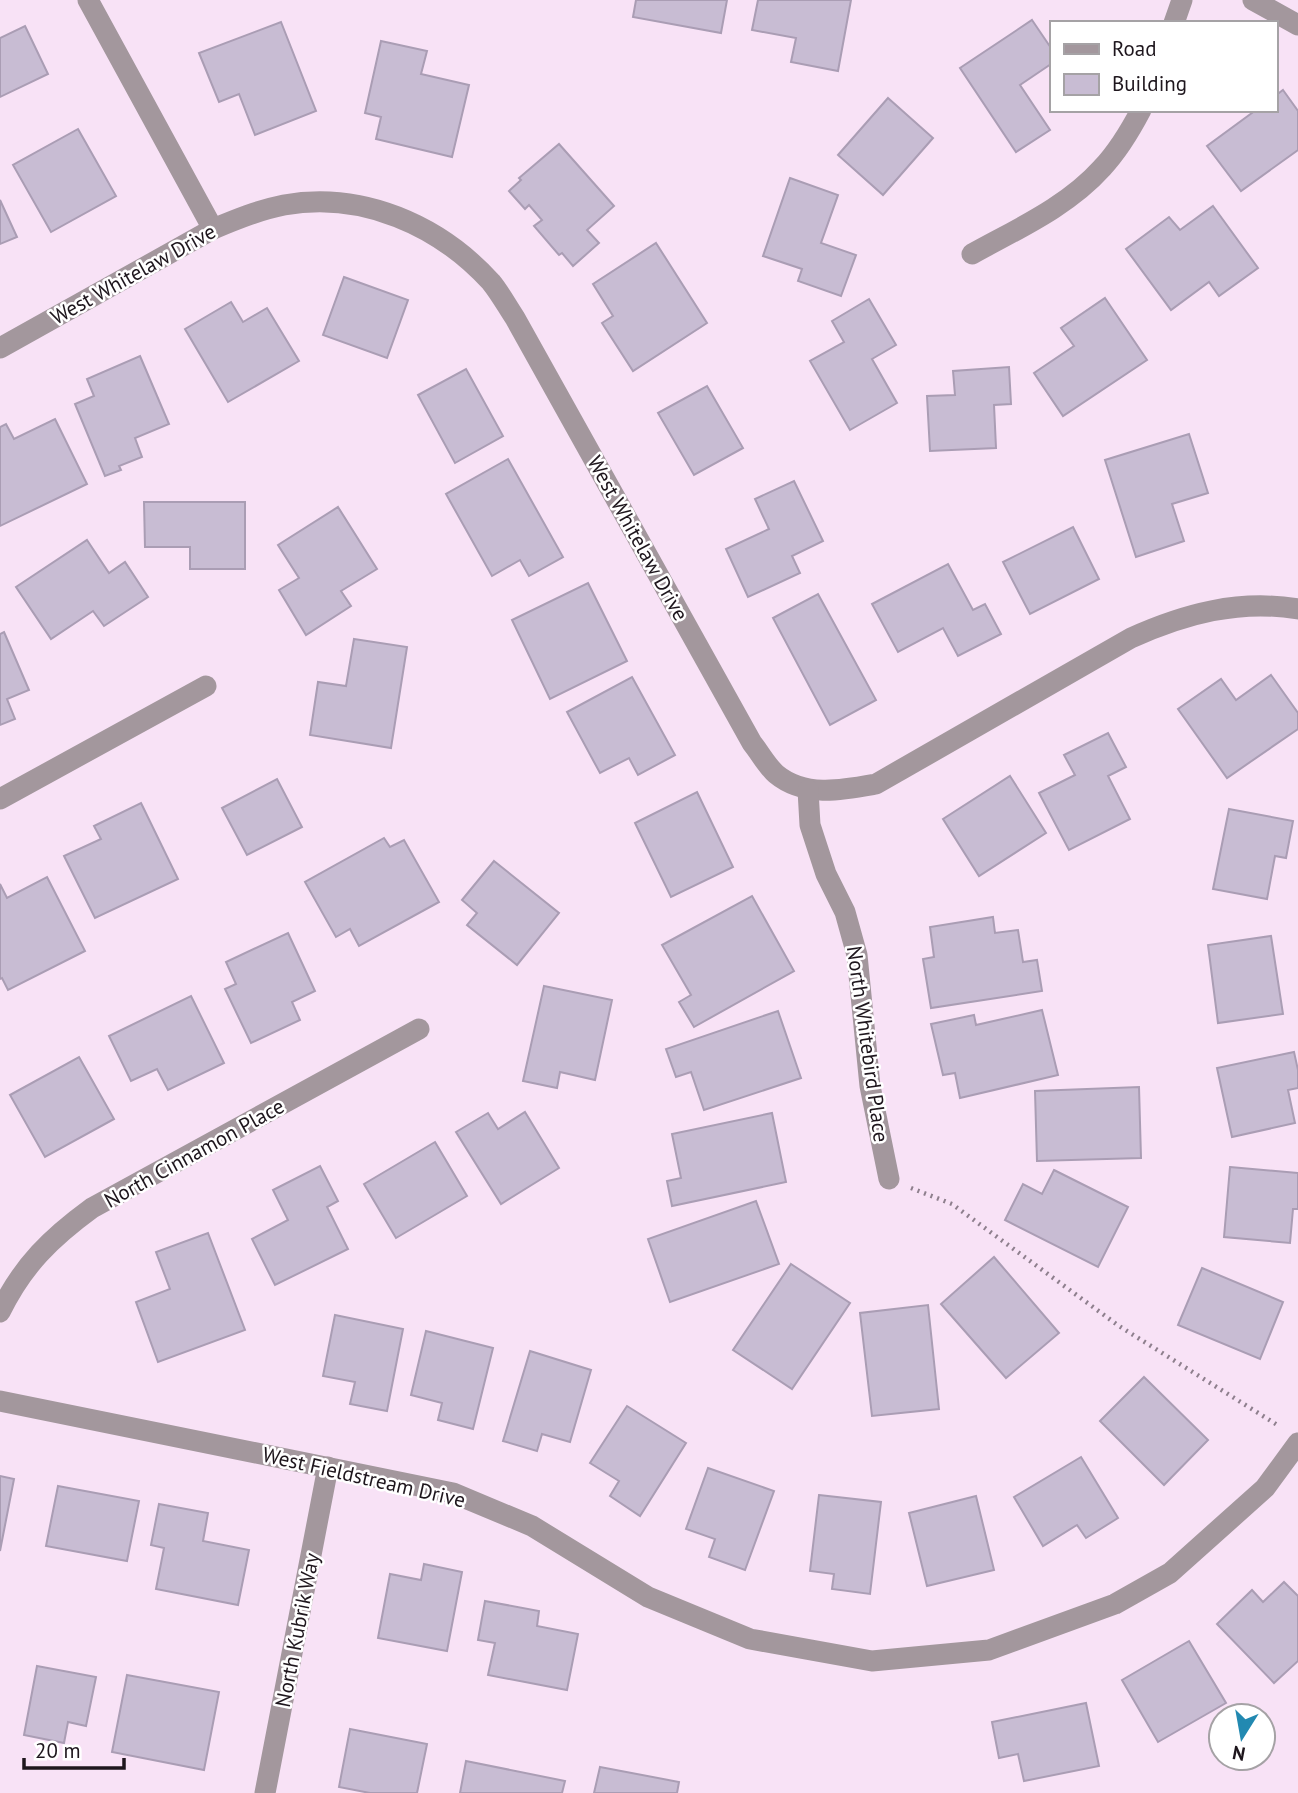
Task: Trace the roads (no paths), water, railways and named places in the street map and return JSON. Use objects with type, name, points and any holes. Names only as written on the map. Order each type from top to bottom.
[{"type":"street","points":[[88,0],[213,229]]},
{"type":"street","points":[[1175,21],[1182,0]]},
{"type":"street","points":[[1253,0],[1298,25]]},
{"type":"street","points":[[972,254],[1073,195],[1102,168],[1126,137],[1140,112]]},
{"type":"street","name":"West Whitelaw Drive","points":[[0,348],[213,229],[249,214],[286,205],[325,202],[352,205],[402,218],[436,234],[467,257],[493,285],[515,318],[752,743],[776,774],[808,790],[843,790],[876,784],[1131,638],[1165,622],[1202,611],[1241,606],[1281,606],[1298,609]]},
{"type":"street","points":[[0,799],[206,686]]},
{"type":"street","name":"North Whitebird Place","points":[[808,790],[810,825],[826,874],[845,912],[857,955],[870,1086],[889,1179]]},
{"type":"street","name":"North Cinnamon Place","points":[[0,1312],[34,1258],[61,1231],[92,1208],[419,1029]]},
{"type":"street","name":"West Fieldstream Drive","points":[[0,1401],[453,1493],[532,1527],[648,1597],[750,1639],[872,1661],[989,1650],[1115,1604],[1170,1573],[1265,1488],[1292,1437]]},
{"type":"street","name":"North Kubrik Way","points":[[265,1793],[328,1466]]}]
